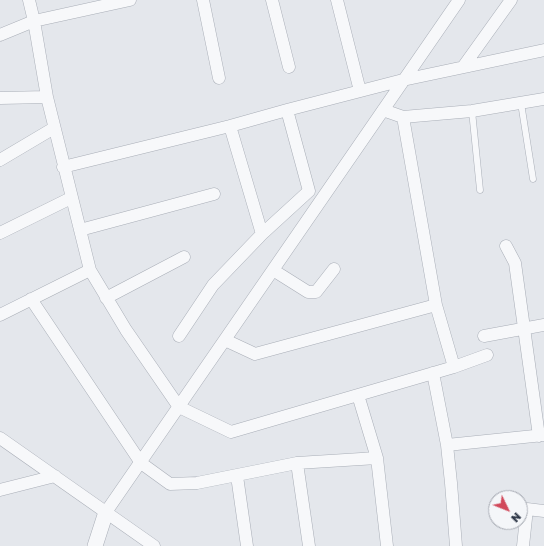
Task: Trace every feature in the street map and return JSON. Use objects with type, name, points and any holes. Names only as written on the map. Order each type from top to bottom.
[{"type":"street","points":[[28,0],[34,21],[54,128],[90,270],[126,330],[179,407],[231,432],[454,367],[487,355]]},
{"type":"street","points":[[203,0],[219,78]]},
{"type":"street","points":[[272,0],[289,67]]},
{"type":"street","points":[[337,0],[360,91]]},
{"type":"street","points":[[95,546],[106,512],[459,0]]},
{"type":"street","points":[[463,67],[511,0]]},
{"type":"street","points":[[0,36],[34,21],[123,1]]},
{"type":"street","points":[[63,167],[230,126],[403,80],[544,50]]},
{"type":"street","points":[[0,98],[47,97]]},
{"type":"street","points":[[383,110],[402,117],[472,111],[544,99]]},
{"type":"street","points":[[179,336],[214,285],[262,234],[309,191],[287,110]]},
{"type":"street","points":[[402,117],[436,305],[454,367]]},
{"type":"street","points":[[230,126],[262,234]]},
{"type":"street","points":[[0,160],[54,128]]},
{"type":"street","points":[[80,230],[214,194]]},
{"type":"street","points":[[0,233],[71,198]]},
{"type":"street","points":[[446,445],[542,435],[515,263],[506,246]]},
{"type":"street","points":[[106,298],[184,256]]},
{"type":"street","points":[[273,270],[308,292],[316,292],[334,269]]},
{"type":"street","points":[[0,314],[90,270]]},
{"type":"street","points":[[31,299],[140,463],[170,484],[197,483],[297,464],[377,458]]},
{"type":"street","points":[[225,340],[255,354],[436,305]]},
{"type":"street","points":[[484,336],[544,325]]},
{"type":"street","points":[[433,373],[446,445],[451,483],[456,546]]},
{"type":"street","points":[[358,395],[377,458],[387,546]]},
{"type":"street","points":[[0,438],[154,546]]},
{"type":"street","points":[[297,464],[309,546]]},
{"type":"street","points":[[0,490],[55,476]]},
{"type":"street","points":[[237,476],[247,546]]},
{"type":"street","points":[[523,546],[527,509],[544,511]]},
{"type":"lane","points":[[521,103],[533,179]]},
{"type":"lane","points":[[472,111],[480,190]]}]
